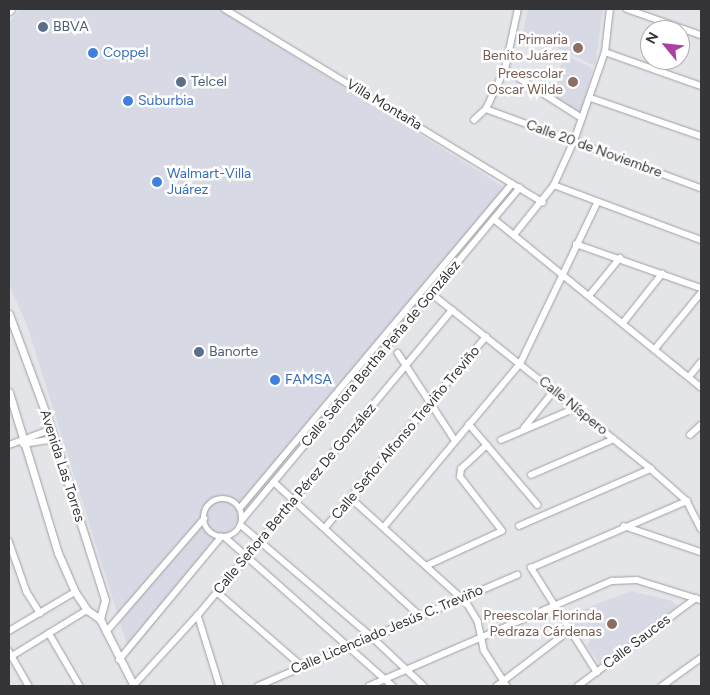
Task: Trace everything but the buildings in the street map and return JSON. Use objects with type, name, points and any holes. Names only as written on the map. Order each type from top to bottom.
[{"type":"street","name":"Villa Montaña","points":[[225,9],[543,202]]},
{"type":"street","points":[[474,120],[486,110],[505,69],[518,9]]},
{"type":"street","points":[[514,235],[543,202],[554,185],[574,141],[591,98],[605,52],[610,9]]},
{"type":"street","points":[[626,9],[701,35]]},
{"type":"street","points":[[605,52],[701,86]]},
{"type":"street","points":[[505,69],[582,118]]},
{"type":"street","points":[[591,98],[701,136]]},
{"type":"street","name":"Calle 20 de Noviembre","points":[[486,110],[701,188]]},
{"type":"street","name":"Calle Señora Bertha Peña de González","points":[[240,508],[512,184]]},
{"type":"street","points":[[554,185],[597,203],[701,240]]},
{"type":"street","name":"Calle Señora Bertha Peña de González","points":[[242,523],[274,482],[520,188]]},
{"type":"street","points":[[384,527],[520,364],[597,203]]},
{"type":"street","points":[[494,219],[701,386]]},
{"type":"street","points":[[465,239],[472,245]]},
{"type":"street","points":[[576,244],[701,288]]},
{"type":"street","points":[[589,296],[620,258]]},
{"type":"street","points":[[623,323],[662,274]]},
{"type":"street","points":[[655,349],[701,293]]},
{"type":"street","name":"Calle Níspero","points":[[432,294],[651,469],[687,501],[701,529]]},
{"type":"street","name":"Calle Señora Bertha Pérez De González","points":[[134,685],[198,615],[294,499],[408,367],[452,310]]},
{"type":"street","name":"Avenida Las Torres","points":[[9,314],[50,430],[105,600],[100,619],[87,610],[75,592],[58,553],[9,392]]},
{"type":"street","name":"Calle Señor Alfonso Treviño Treviño","points":[[325,528],[352,499],[486,337]]},
{"type":"street","points":[[398,353],[429,404],[455,440]]},
{"type":"street","points":[[689,376],[701,362]]},
{"type":"street","points":[[523,430],[554,391]]},
{"type":"street","points":[[501,440],[576,408]]},
{"type":"street","points":[[469,424],[538,505]]},
{"type":"street","points":[[690,435],[701,424]]},
{"type":"street","points":[[11,445],[50,430]]},
{"type":"street","points":[[25,441],[53,439]]},
{"type":"street","points":[[530,475],[614,439]]},
{"type":"street","points":[[428,565],[502,532],[460,477],[461,469],[486,445]]},
{"type":"street","points":[[518,526],[651,469]]},
{"type":"street","points":[[274,482],[420,616]]},
{"type":"street","points":[[352,499],[428,565],[462,598],[478,621],[481,640],[492,666],[506,684]]},
{"type":"street","points":[[106,632],[204,519],[209,505],[216,500],[229,500],[240,508],[242,523],[235,534],[223,537],[119,660]]},
{"type":"street","points":[[597,673],[553,607],[531,568],[624,526],[687,501]]},
{"type":"street","points":[[204,519],[210,532],[223,537],[246,556],[393,686]]},
{"type":"street","points":[[242,523],[409,669],[424,686]]},
{"type":"street","points":[[624,526],[701,552]]},
{"type":"street","points":[[9,540],[26,592],[40,613]]},
{"type":"street","name":"Calle Licenciado Jesús C. Treviño","points":[[258,686],[517,575]]},
{"type":"street","points":[[369,686],[481,640],[612,581],[630,579],[698,599]]},
{"type":"street","points":[[9,631],[75,592]]},
{"type":"street","points":[[217,592],[302,666]]},
{"type":"street","name":"Calle Sauces","points":[[578,686],[698,599]]},
{"type":"street","points":[[29,686],[10,654],[87,610]]},
{"type":"street","points":[[198,615],[220,686]]},
{"type":"street","points":[[100,619],[119,660],[134,685]]},
{"type":"street","points":[[497,686],[506,684],[570,630]]},
{"type":"street","points":[[48,633],[80,686]]},
{"type":"street","points":[[662,686],[701,658]]},
{"type":"shaded area","points":[[20,9],[219,9],[507,189],[130,654],[27,325],[9,285],[9,23]]},
{"type":"shaded area","name":"Primaria Benito Juárez","points":[[528,9],[603,9],[595,66],[523,31]]},
{"type":"shaded area","name":"Preescolar Oscar Wilde","points":[[564,55],[593,68],[580,114],[552,97]]},
{"type":"shaded area","name":"Preescolar Florinda Pedraza Cárdenas","points":[[631,591],[672,601],[677,606],[600,664],[587,646],[590,640],[583,632],[577,632],[566,616]]},
{"type":"place","name":"BBVA","points":[[43,27]]},
{"type":"place","name":"Primaria Benito Juárez","points":[[578,48]]},
{"type":"place","name":"Coppel","points":[[93,53]]},
{"type":"place","name":"Telcel","points":[[181,82]]},
{"type":"place","name":"Preescolar Oscar Wilde","points":[[573,82]]},
{"type":"place","name":"Suburbia","points":[[128,101]]},
{"type":"place","name":"Walmart-Villa Juárez","points":[[157,182]]},
{"type":"place","name":"Banorte","points":[[199,352]]},
{"type":"place","name":"FAMSA","points":[[275,380]]},
{"type":"place","name":"Preescolar Florinda Pedraza Cárdenas","points":[[612,624]]}]
